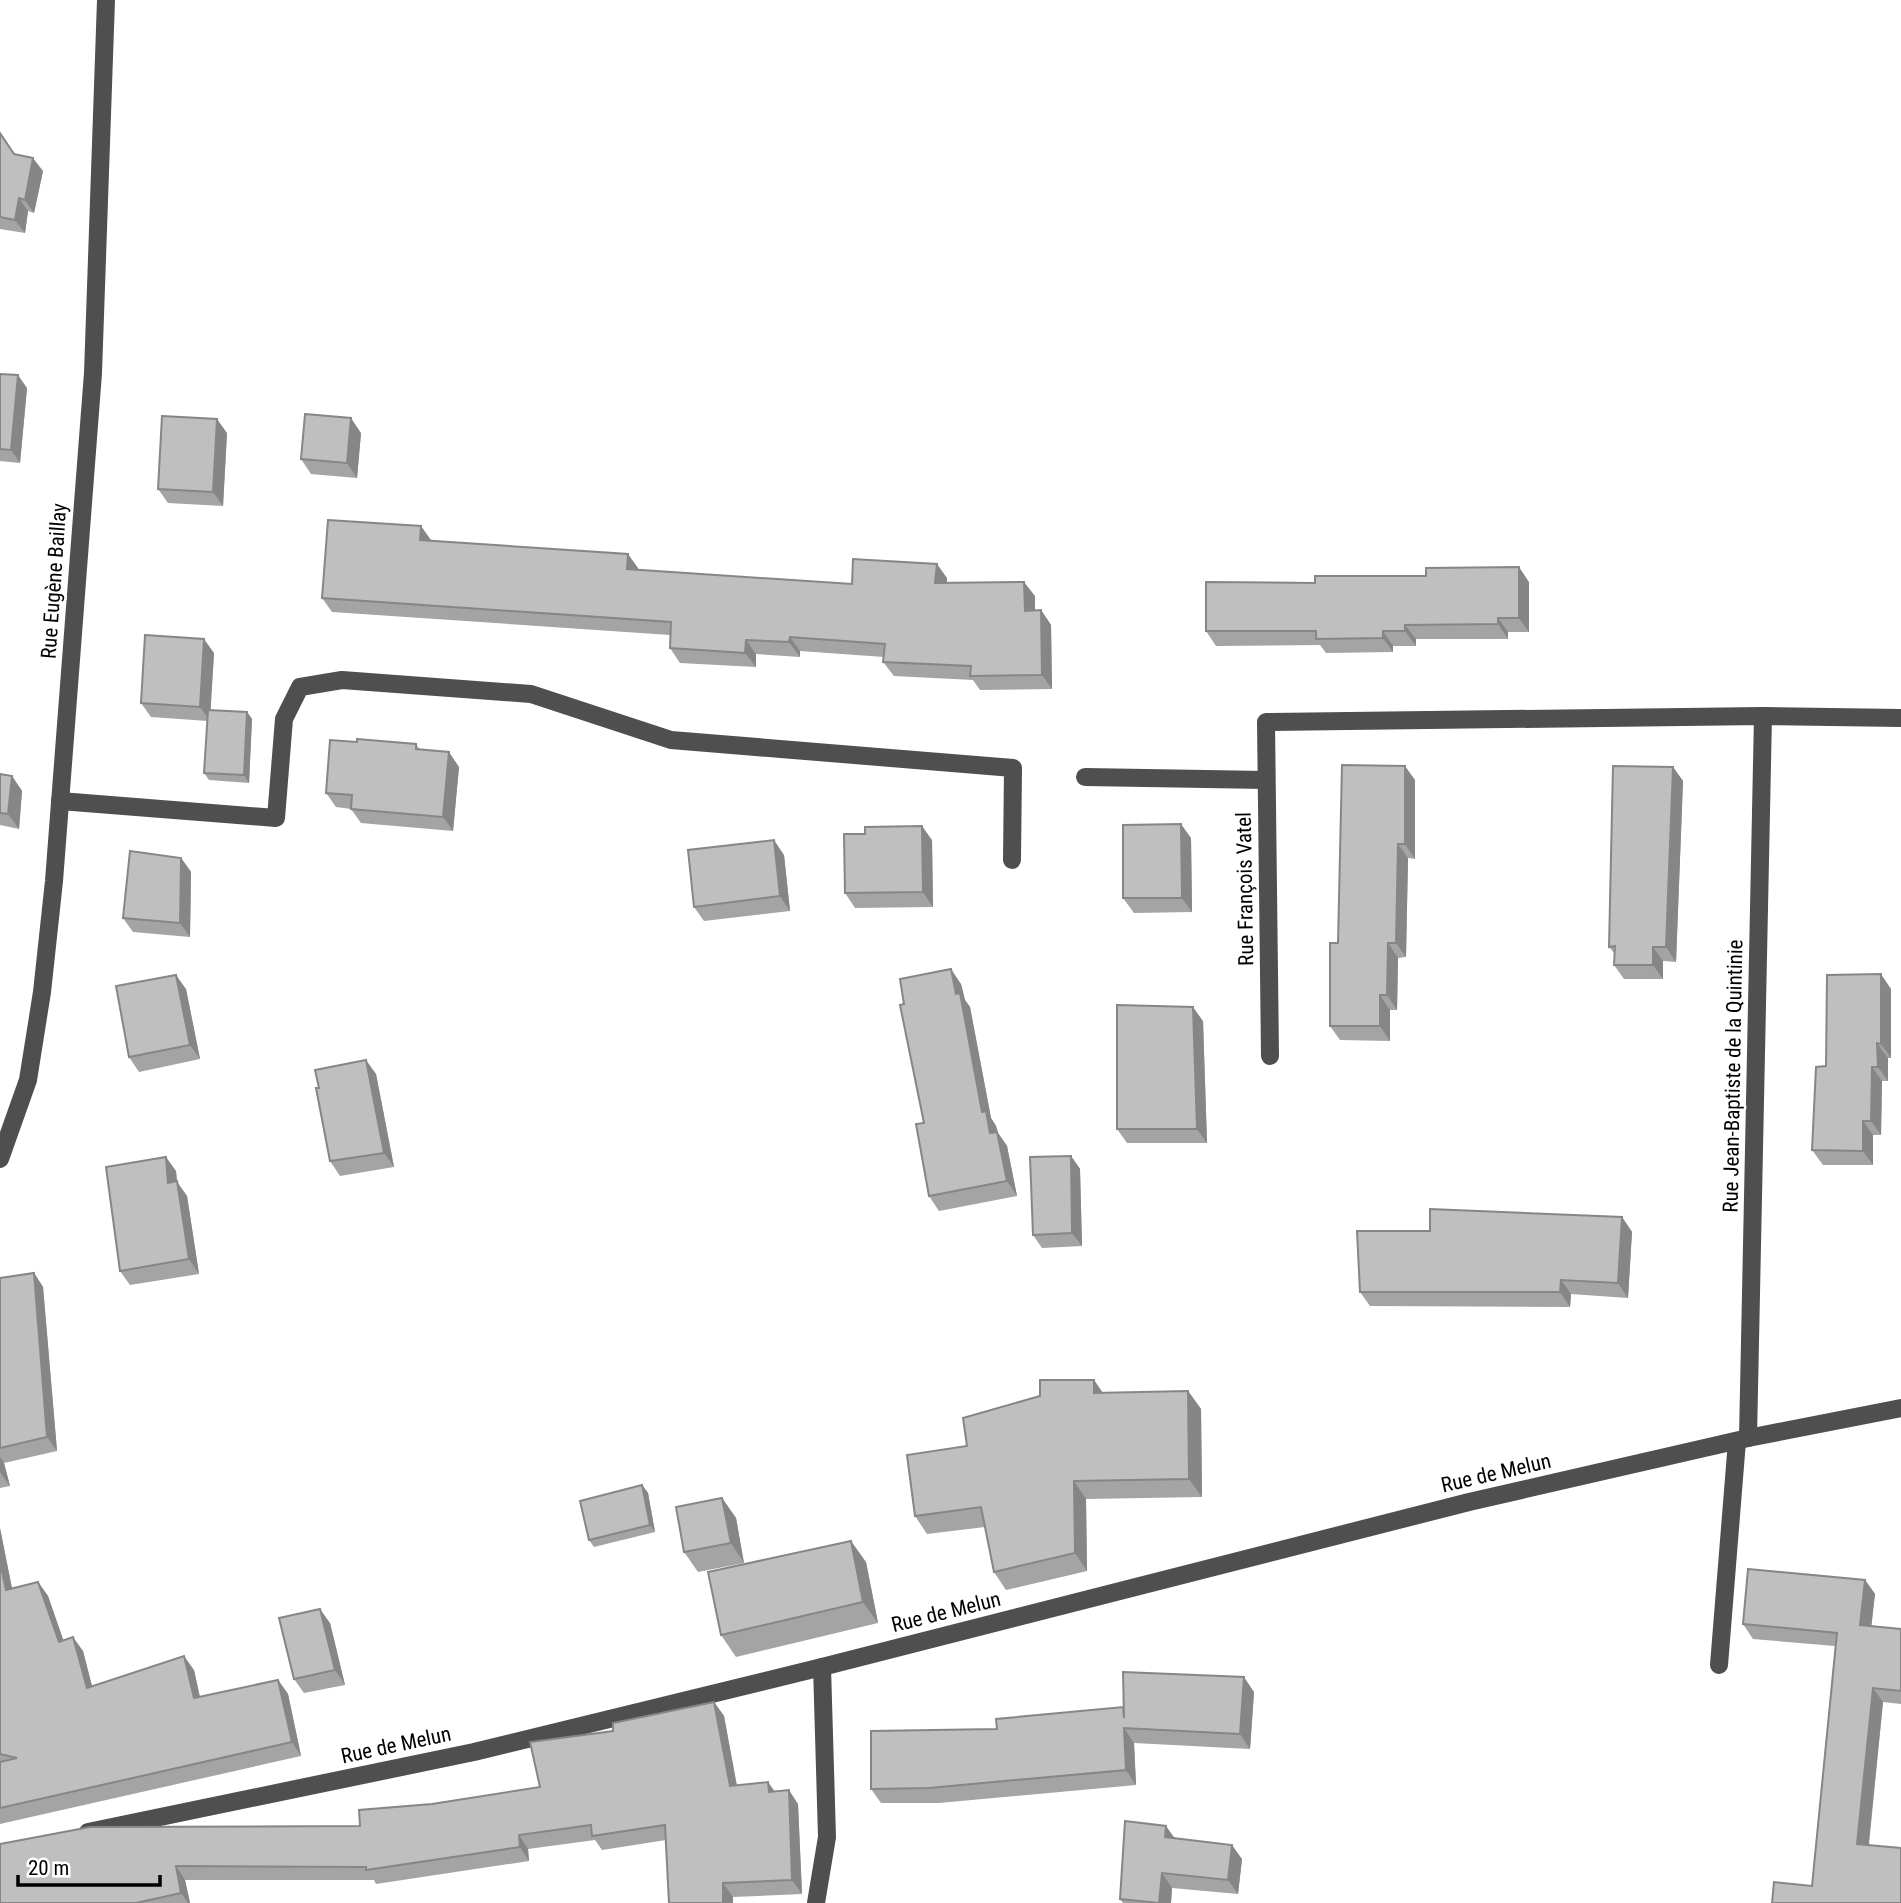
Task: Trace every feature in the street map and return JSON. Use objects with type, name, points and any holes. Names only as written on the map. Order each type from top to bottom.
[{"type":"street","name":"Rue Eugène Baillay","points":[[0,1159],[29,1080],[42,992],[60,801],[93,373],[106,0]]},
{"type":"street","points":[[60,801],[276,818],[284,719],[300,687],[342,680],[531,694],[670,740],[1013,768],[1012,860]]},
{"type":"street","points":[[1763,716],[1901,718]]},
{"type":"street","name":"Rue François Vatel","points":[[1270,1056],[1266,722],[1763,716]]},
{"type":"street","name":"Rue Jean-Baptiste de la Quintinie","points":[[1719,1665],[1743,1439],[1763,716]]},
{"type":"street","points":[[1085,777],[1266,780]]},
{"type":"street","name":"Rue de Melun","points":[[72,1835],[474,1752],[822,1667],[1469,1502],[1743,1439],[1901,1408]]},
{"type":"street","points":[[817,1903],[827,1837],[822,1667]]},
{"type":"building","points":[[0,133],[14,154],[33,158],[25,200],[19,198],[15,220],[0,217]]},
{"type":"building","points":[[0,374],[18,375],[11,450],[0,449]]},
{"type":"building","points":[[305,414],[351,418],[347,463],[301,459]]},
{"type":"building","points":[[162,416],[217,419],[213,492],[158,489]]},
{"type":"building","points":[[328,520],[421,526],[420,540],[628,554],[627,569],[852,584],[853,559],[937,564],[935,583],[1024,582],[1025,611],[1041,610],[1042,675],[970,676],[971,666],[883,662],[885,644],[790,637],[789,642],[746,640],[745,653],[670,648],[671,622],[322,598]]},
{"type":"building","points":[[1519,567],[1519,618],[1498,618],[1498,624],[1405,625],[1405,631],[1383,631],[1383,638],[1316,639],[1316,631],[1206,631],[1206,582],[1315,583],[1315,576],[1426,576],[1426,568]]},
{"type":"building","points":[[145,635],[204,639],[200,707],[141,703]]},
{"type":"building","points":[[208,710],[247,712],[244,775],[204,773]]},
{"type":"building","points":[[357,739],[416,744],[416,749],[449,752],[443,817],[351,809],[352,795],[326,793],[330,740],[357,742]]},
{"type":"building","points":[[1342,765],[1405,766],[1405,844],[1398,844],[1396,943],[1388,943],[1387,995],[1380,995],[1380,1026],[1330,1026],[1330,943],[1338,943]]},
{"type":"building","points":[[1613,766],[1673,767],[1666,947],[1653,947],[1653,965],[1614,965],[1615,946],[1609,947]]},
{"type":"building","points":[[0,774],[12,776],[8,814],[0,813]]},
{"type":"building","points":[[1181,824],[1182,898],[1123,898],[1123,825]]},
{"type":"building","points":[[922,826],[923,892],[845,893],[844,834],[865,834],[865,827]]},
{"type":"building","points":[[774,840],[780,896],[694,907],[688,850]]},
{"type":"building","points":[[130,851],[181,858],[180,923],[123,918]]},
{"type":"building","points":[[951,969],[956,994],[960,993],[982,1112],[986,1111],[990,1133],[997,1132],[1007,1181],[929,1196],[916,1124],[924,1123],[900,1005],[904,1004],[900,979]]},
{"type":"building","points":[[1881,974],[1881,1044],[1877,1043],[1878,1067],[1872,1067],[1871,1121],[1863,1121],[1863,1151],[1812,1150],[1816,1067],[1826,1066],[1827,975]]},
{"type":"building","points":[[176,975],[190,1045],[129,1057],[116,986]]},
{"type":"building","points":[[1117,1005],[1193,1007],[1197,1129],[1117,1129]]},
{"type":"building","points":[[366,1060],[384,1153],[330,1161],[315,1070]]},
{"type":"building","points":[[1071,1156],[1072,1233],[1033,1235],[1030,1157]]},
{"type":"building","points":[[166,1157],[168,1183],[177,1181],[189,1259],[120,1271],[106,1167]]},
{"type":"building","points":[[1430,1209],[1622,1217],[1618,1283],[1561,1280],[1560,1292],[1360,1292],[1357,1231],[1430,1231]]},
{"type":"building","points":[[34,1273],[47,1437],[0,1448],[0,1278]]},
{"type":"building","points":[[1040,1380],[1094,1380],[1094,1393],[1188,1391],[1189,1479],[1074,1481],[1075,1553],[994,1572],[981,1507],[915,1516],[907,1455],[967,1446],[963,1418],[1040,1396]]},
{"type":"building","points":[[642,1485],[650,1525],[589,1540],[580,1501]]},
{"type":"building","points":[[722,1498],[731,1543],[684,1552],[676,1507]]},
{"type":"building","points":[[851,1541],[863,1602],[721,1635],[708,1572]]},
{"type":"building","points":[[0,1562],[6,1590],[38,1582],[59,1642],[73,1637],[87,1688],[184,1656],[194,1698],[278,1680],[292,1742],[0,1808],[0,1762],[17,1758],[0,1754]]},
{"type":"building","points":[[1748,1569],[1865,1580],[1860,1625],[1901,1629],[1901,1691],[1873,1688],[1857,1844],[1901,1848],[1901,1903],[1772,1903],[1774,1882],[1812,1886],[1837,1633],[1743,1624]]},
{"type":"building","points":[[320,1609],[335,1670],[294,1679],[279,1618]]},
{"type":"building","points":[[1123,1672],[1244,1677],[1240,1734],[1124,1728],[1126,1770],[929,1788],[871,1789],[871,1731],[997,1729],[996,1719],[1123,1707],[1124,1718]]},
{"type":"building","points":[[714,1702],[730,1786],[768,1782],[769,1792],[789,1790],[792,1880],[723,1883],[723,1903],[669,1903],[665,1825],[592,1836],[591,1825],[519,1835],[520,1847],[366,1870],[366,1867],[176,1866],[181,1893],[136,1903],[0,1903],[0,1844],[90,1827],[360,1826],[359,1810],[432,1804],[540,1787],[530,1742],[613,1731],[613,1723]]},
{"type":"building","points":[[1125,1821],[1166,1826],[1165,1837],[1232,1845],[1228,1880],[1162,1873],[1159,1903],[1120,1899]]}]
